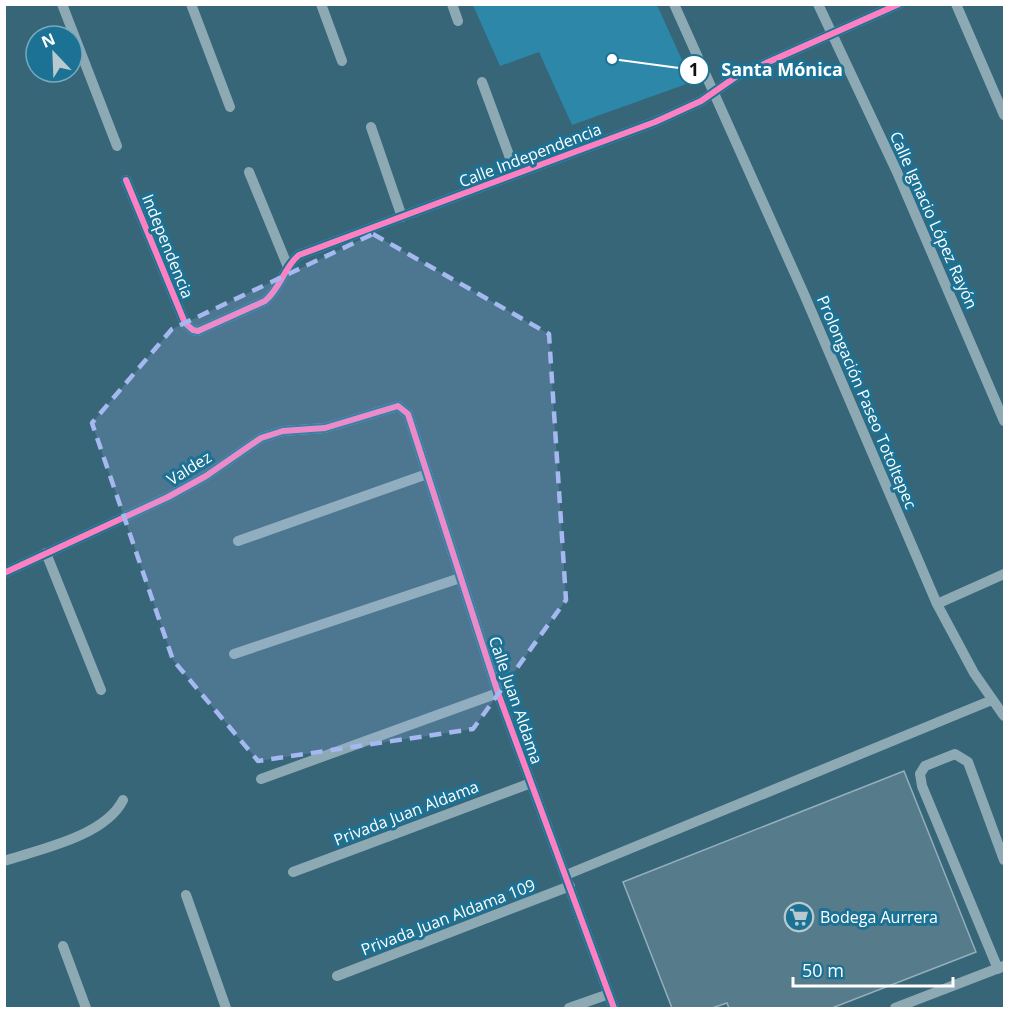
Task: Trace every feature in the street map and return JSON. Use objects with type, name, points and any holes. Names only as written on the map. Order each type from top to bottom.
[{"type":"street","points":[[62,4],[117,146]]},
{"type":"street","points":[[191,4],[230,107]]},
{"type":"street","points":[[321,4],[342,61]]},
{"type":"street","points":[[452,4],[458,21]]},
{"type":"street","name":"Prolongación Paseo Totoltepec","points":[[674,4],[799,283],[937,604],[974,673],[1005,716]]},
{"type":"street","name":"Calle Ignacio López Rayón","points":[[818,4],[897,172],[1005,421]]},
{"type":"street","name":"Calle Independencia","points":[[185,322],[188,328],[198,331],[266,301],[274,294],[288,267],[299,255],[655,123],[701,101],[737,76],[899,4]]},
{"type":"street","points":[[956,4],[1005,115]]},
{"type":"street","points":[[482,82],[516,174]]},
{"type":"street","points":[[371,127],[402,217]]},
{"type":"street","points":[[249,172],[288,267]]},
{"type":"street","name":"Independencia","points":[[126,180],[185,322]]},
{"type":"street","name":"Calle Juan Aldama","points":[[393,406],[398,406],[408,414],[498,693],[614,1008]]},
{"type":"street","name":"Valdez","points":[[4,573],[168,497],[206,476],[261,438],[283,431],[325,428],[393,406]]},
{"type":"street","points":[[238,541],[427,474]]},
{"type":"street","points":[[46,553],[101,690]]},
{"type":"street","points":[[937,604],[1005,574]]},
{"type":"street","points":[[234,654],[460,578]]},
{"type":"street","points":[[261,779],[498,693]]},
{"type":"street","points":[[566,875],[992,700]]},
{"type":"street","points":[[895,1008],[1001,968],[922,786],[920,774],[925,766],[955,754],[968,762],[1005,860]]},
{"type":"street","name":"Privada Juan Aldama","points":[[293,872],[531,783]]},
{"type":"street","points":[[4,861],[94,828],[110,819],[123,800]]},
{"type":"street","name":"Privada Juan Aldama 109","points":[[337,976],[570,886]]},
{"type":"street","points":[[186,895],[226,1008]]},
{"type":"street","points":[[63,946],[86,1008]]},
{"type":"street","points":[[569,1008],[609,994]]},
{"type":"highlighted area","points":[[373,234],[549,334],[566,600],[473,729],[258,761],[173,660],[92,423],[172,329]]},
{"type":"shaded area","points":[[473,5],[657,5],[692,82],[572,125],[539,52],[500,66]]},
{"type":"building","name":"Bodega Aurrera","points":[[904,771],[976,952],[832,1008],[729,1008],[727,1003],[712,1008],[672,1008],[623,882]]},
{"type":"cycle path","points":[[126,180],[185,323],[198,331],[265,301],[299,255],[655,122],[701,101],[737,76],[899,4]]},
{"type":"cycle path","points":[[4,573],[168,497],[206,476],[261,438],[283,431],[325,428],[398,406],[408,414],[498,693],[614,1008]]},
{"type":"place","name":"Santa Mónica","points":[[612,59]]},
{"type":"place","name":"Bodega Aurrera","points":[[799,917]]}]
